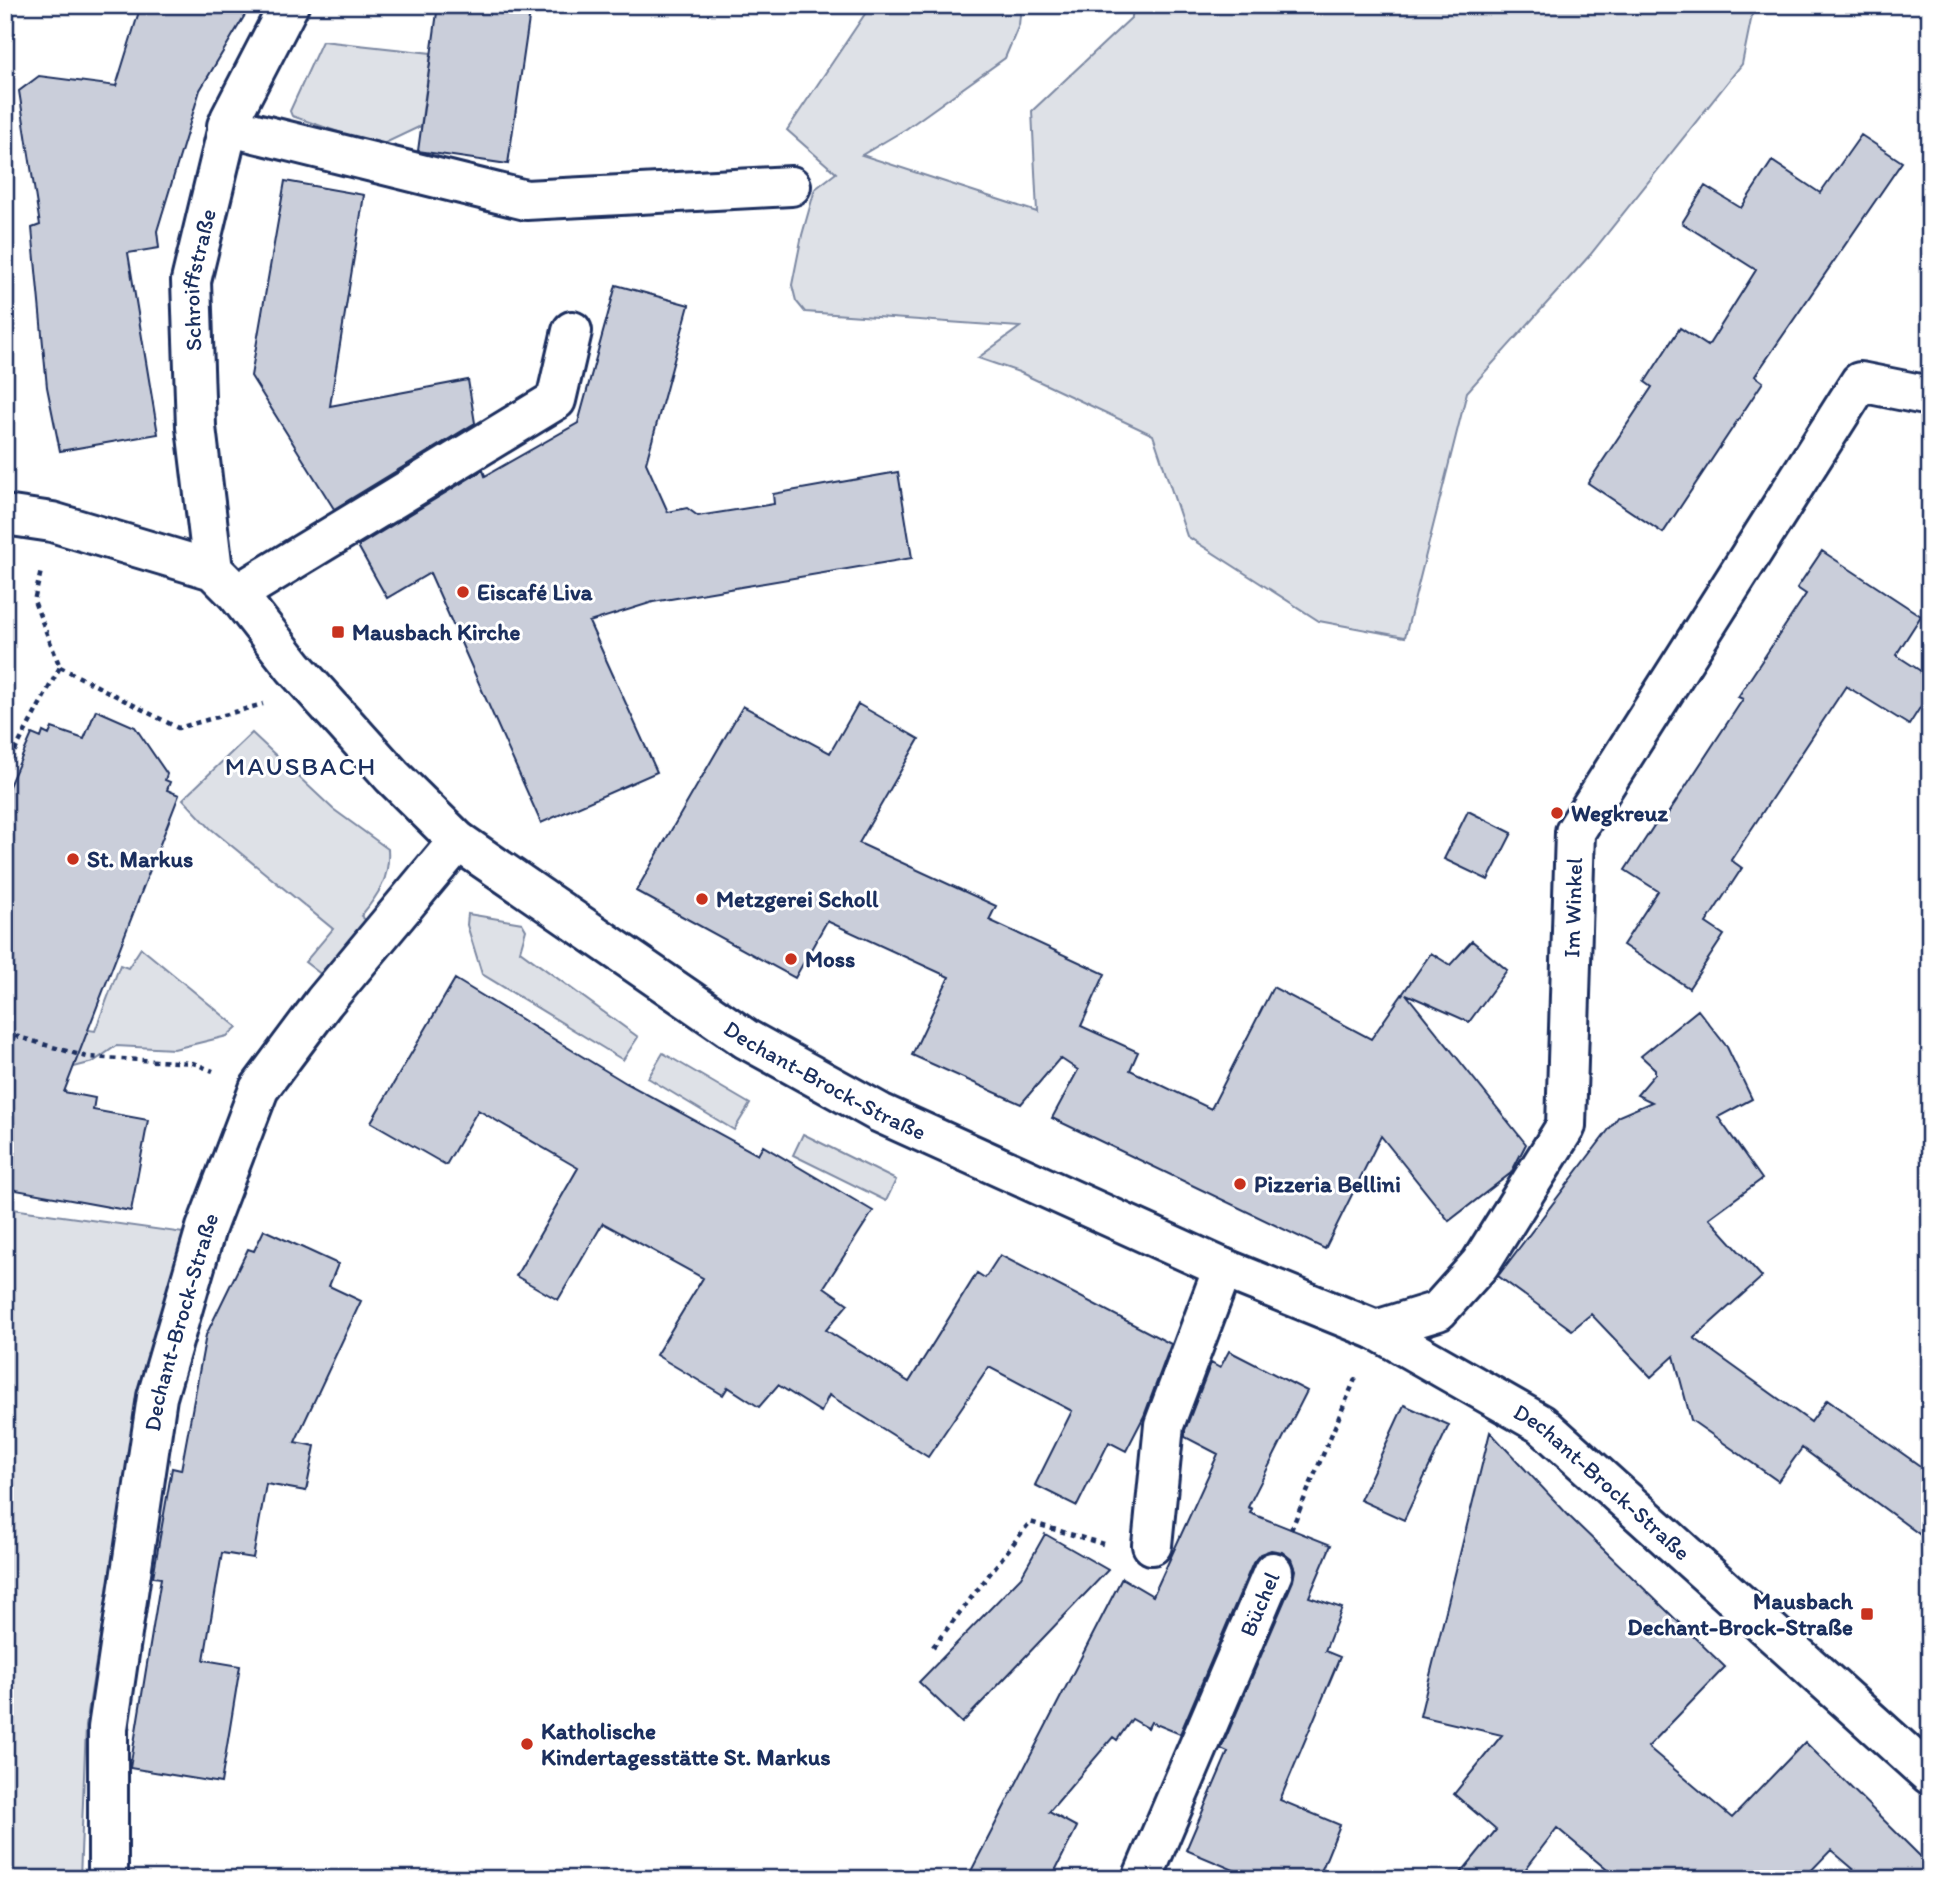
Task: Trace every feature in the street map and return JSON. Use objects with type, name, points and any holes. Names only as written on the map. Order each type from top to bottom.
[{"type":"street","name":"Schroiffstraße","points":[[225,582],[196,427],[191,281],[228,126],[289,5]]},
{"type":"street","points":[[228,126],[526,200],[791,186]]},
{"type":"street","points":[[5,515],[52,522],[225,582],[556,400],[572,331]]},
{"type":"street","name":"Im Winkel","points":[[1376,1330],[1438,1311],[1480,1264],[1566,1126],[1575,832],[1860,382],[1930,396]]},
{"type":"street","name":"Dechant-Brock-Straße","points":[[225,582],[340,719],[392,776],[458,841],[746,1040],[880,1114],[1223,1268],[1376,1330],[1541,1424],[1930,1775]]},
{"type":"street","name":"Dechant-Brock-Straße","points":[[108,1879],[108,1728],[157,1398],[206,1228],[259,1089],[324,1002],[458,841]]},
{"type":"street","points":[[1152,1545],[1164,1425],[1223,1268]]},
{"type":"street","name":"Büchel","points":[[1142,1879],[1273,1572]]},
{"type":"path","points":[[52,522],[34,601],[60,667],[178,728],[213,719]]},
{"type":"path","points":[[5,769],[60,667]]},
{"type":"path","points":[[5,1033],[87,1057],[193,1063],[259,1089]]},
{"type":"path","name":"Büchel","points":[[1273,1572],[1376,1330]]},
{"type":"path","points":[[933,1647],[1030,1522],[1123,1550],[1152,1545]]},
{"type":"shaded area","points":[[871,5],[1021,5],[1019,25],[1005,58],[906,129],[862,155],[1037,212],[1032,111],[1132,17],[1133,5],[1754,5],[1742,64],[1590,255],[1467,392],[1405,637],[1319,621],[1187,536],[1153,435],[1019,372],[978,358],[1020,327],[805,312],[796,301],[792,285],[802,235],[815,189],[836,173],[787,130]]},
{"type":"shaded area","points":[[322,41],[431,53],[421,126],[379,146],[292,116],[290,111]]},
{"type":"shaded area","points":[[252,733],[333,809],[388,849],[387,869],[382,885],[361,916],[369,923],[322,975],[305,962],[333,929],[210,828],[183,799]]},
{"type":"shaded area","points":[[468,914],[522,923],[526,930],[520,951],[638,1037],[623,1060],[482,974],[467,925]]},
{"type":"shaded area","points":[[141,948],[237,1027],[227,1036],[174,1049],[116,1046],[93,1062],[63,1070],[5,1016],[95,1031],[120,965],[128,968]]},
{"type":"shaded area","points":[[663,1053],[750,1104],[734,1130],[648,1078]]},
{"type":"shaded area","points":[[803,1134],[896,1180],[886,1201],[793,1155]]},
{"type":"shaded area","points":[[5,1208],[184,1233],[139,1393],[86,1725],[80,1879],[5,1879]]},
{"type":"building","points":[[141,5],[251,5],[200,90],[157,231],[159,248],[128,253],[158,434],[60,451],[47,387],[32,228],[40,225],[19,91],[39,76],[116,86]]},
{"type":"building","points":[[438,5],[531,5],[508,164],[418,151]]},
{"type":"building","points":[[1861,135],[1902,162],[1755,376],[1763,382],[1663,533],[1588,483],[1652,387],[1645,382],[1680,328],[1708,346],[1756,270],[1682,223],[1705,186],[1741,208],[1772,161],[1820,193]]},
{"type":"building","points":[[285,181],[364,195],[330,406],[468,380],[475,423],[334,509],[251,376]]},
{"type":"building","points":[[616,285],[689,305],[646,463],[668,512],[687,508],[698,516],[774,504],[773,494],[898,472],[912,558],[653,602],[589,622],[657,772],[541,823],[430,573],[387,598],[358,546],[483,470],[485,476],[578,423]]},
{"type":"building","points":[[1822,551],[1921,616],[1896,655],[1930,677],[1930,692],[1909,725],[1846,686],[1731,860],[1742,868],[1706,923],[1724,935],[1689,988],[1623,945],[1658,891],[1625,870],[1661,815],[1665,818],[1743,699],[1738,697],[1806,594],[1797,588]]},
{"type":"building","points":[[858,704],[919,739],[859,843],[996,906],[989,920],[1105,974],[1081,1026],[1138,1052],[1130,1070],[1211,1109],[1273,987],[1371,1039],[1431,953],[1450,965],[1472,941],[1507,970],[1469,1022],[1406,994],[1526,1144],[1511,1173],[1449,1221],[1381,1136],[1325,1249],[1052,1118],[1078,1070],[1060,1058],[1021,1104],[912,1055],[949,977],[827,921],[795,978],[636,891],[743,706],[830,753]]},
{"type":"building","name":"St. Markus","points":[[96,710],[135,727],[167,774],[165,780],[170,782],[167,790],[179,795],[64,1092],[95,1098],[93,1110],[148,1120],[131,1211],[5,1188],[5,795],[32,734],[41,738],[43,732],[49,735],[52,728],[84,739]]},
{"type":"building","points":[[1468,811],[1512,833],[1488,880],[1444,859]]},
{"type":"building","points":[[455,979],[626,1083],[758,1155],[763,1146],[873,1211],[824,1287],[848,1304],[826,1330],[909,1382],[977,1273],[985,1278],[1000,1255],[1171,1344],[1144,1416],[1126,1451],[1109,1442],[1077,1506],[1035,1485],[1072,1411],[989,1367],[928,1457],[829,1395],[821,1412],[778,1385],[759,1407],[728,1387],[723,1395],[656,1355],[703,1278],[603,1223],[558,1300],[516,1276],[578,1168],[478,1110],[446,1165],[371,1122]]},
{"type":"building","points":[[1698,1010],[1727,1047],[1752,1099],[1718,1117],[1762,1179],[1709,1218],[1762,1277],[1694,1338],[1811,1422],[1827,1400],[1930,1473],[1930,1542],[1802,1448],[1778,1481],[1691,1420],[1674,1356],[1651,1377],[1591,1314],[1572,1330],[1498,1276],[1619,1116],[1652,1102],[1637,1095],[1655,1074],[1655,1069],[1641,1056]]},
{"type":"building","points":[[264,1230],[338,1264],[329,1286],[361,1301],[295,1442],[315,1446],[306,1491],[266,1484],[253,1558],[222,1553],[204,1660],[240,1666],[221,1783],[130,1768],[161,1578],[153,1577],[172,1468],[181,1470],[206,1335],[248,1249],[254,1251]]},
{"type":"building","points":[[1229,1351],[1307,1391],[1248,1507],[1252,1509],[1250,1513],[1331,1545],[1309,1597],[1342,1608],[1325,1651],[1340,1657],[1280,1800],[1340,1825],[1318,1879],[1255,1879],[1186,1850],[1228,1752],[1221,1749],[1293,1581],[1295,1570],[1291,1559],[1282,1552],[1271,1550],[1260,1554],[1253,1563],[1180,1734],[1151,1722],[1148,1728],[1132,1719],[1117,1740],[1113,1737],[1049,1812],[1077,1827],[1051,1879],[967,1879],[1122,1578],[1153,1596],[1218,1454],[1185,1437],[1185,1430],[1211,1363],[1220,1368]]},
{"type":"building","points":[[1404,1405],[1449,1425],[1404,1520],[1360,1500]]},
{"type":"building","points":[[1490,1432],[1571,1518],[1725,1667],[1648,1747],[1732,1818],[1805,1742],[1930,1866],[1930,1879],[1865,1879],[1831,1850],[1803,1879],[1618,1879],[1557,1828],[1518,1879],[1456,1879],[1496,1830],[1454,1794],[1502,1735],[1420,1716]]},
{"type":"building","points":[[1045,1534],[1108,1570],[962,1723],[919,1682],[1021,1577]]},
{"type":"place","name":"Eiscafé Liva","points":[[463,592]]},
{"type":"place","name":"Mausbach Kirche","points":[[338,632]]},
{"type":"place","name":"Wegkreuz","points":[[1557,813]]},
{"type":"place","name":"St. Markus","points":[[73,859]]},
{"type":"place","name":"Metzgerei Scholl","points":[[702,899]]},
{"type":"place","name":"Moss","points":[[791,959]]},
{"type":"place","name":"Pizzeria Bellini","points":[[1240,1184]]},
{"type":"place","name":"Mausbach Dechant-Brock-Straße","points":[[1867,1614]]},
{"type":"place","name":"Katholische Kindertagesstätte St. Markus","points":[[527,1744]]},
{"type":"district","name":"MAUSBACH","points":[[301,766]]}]
